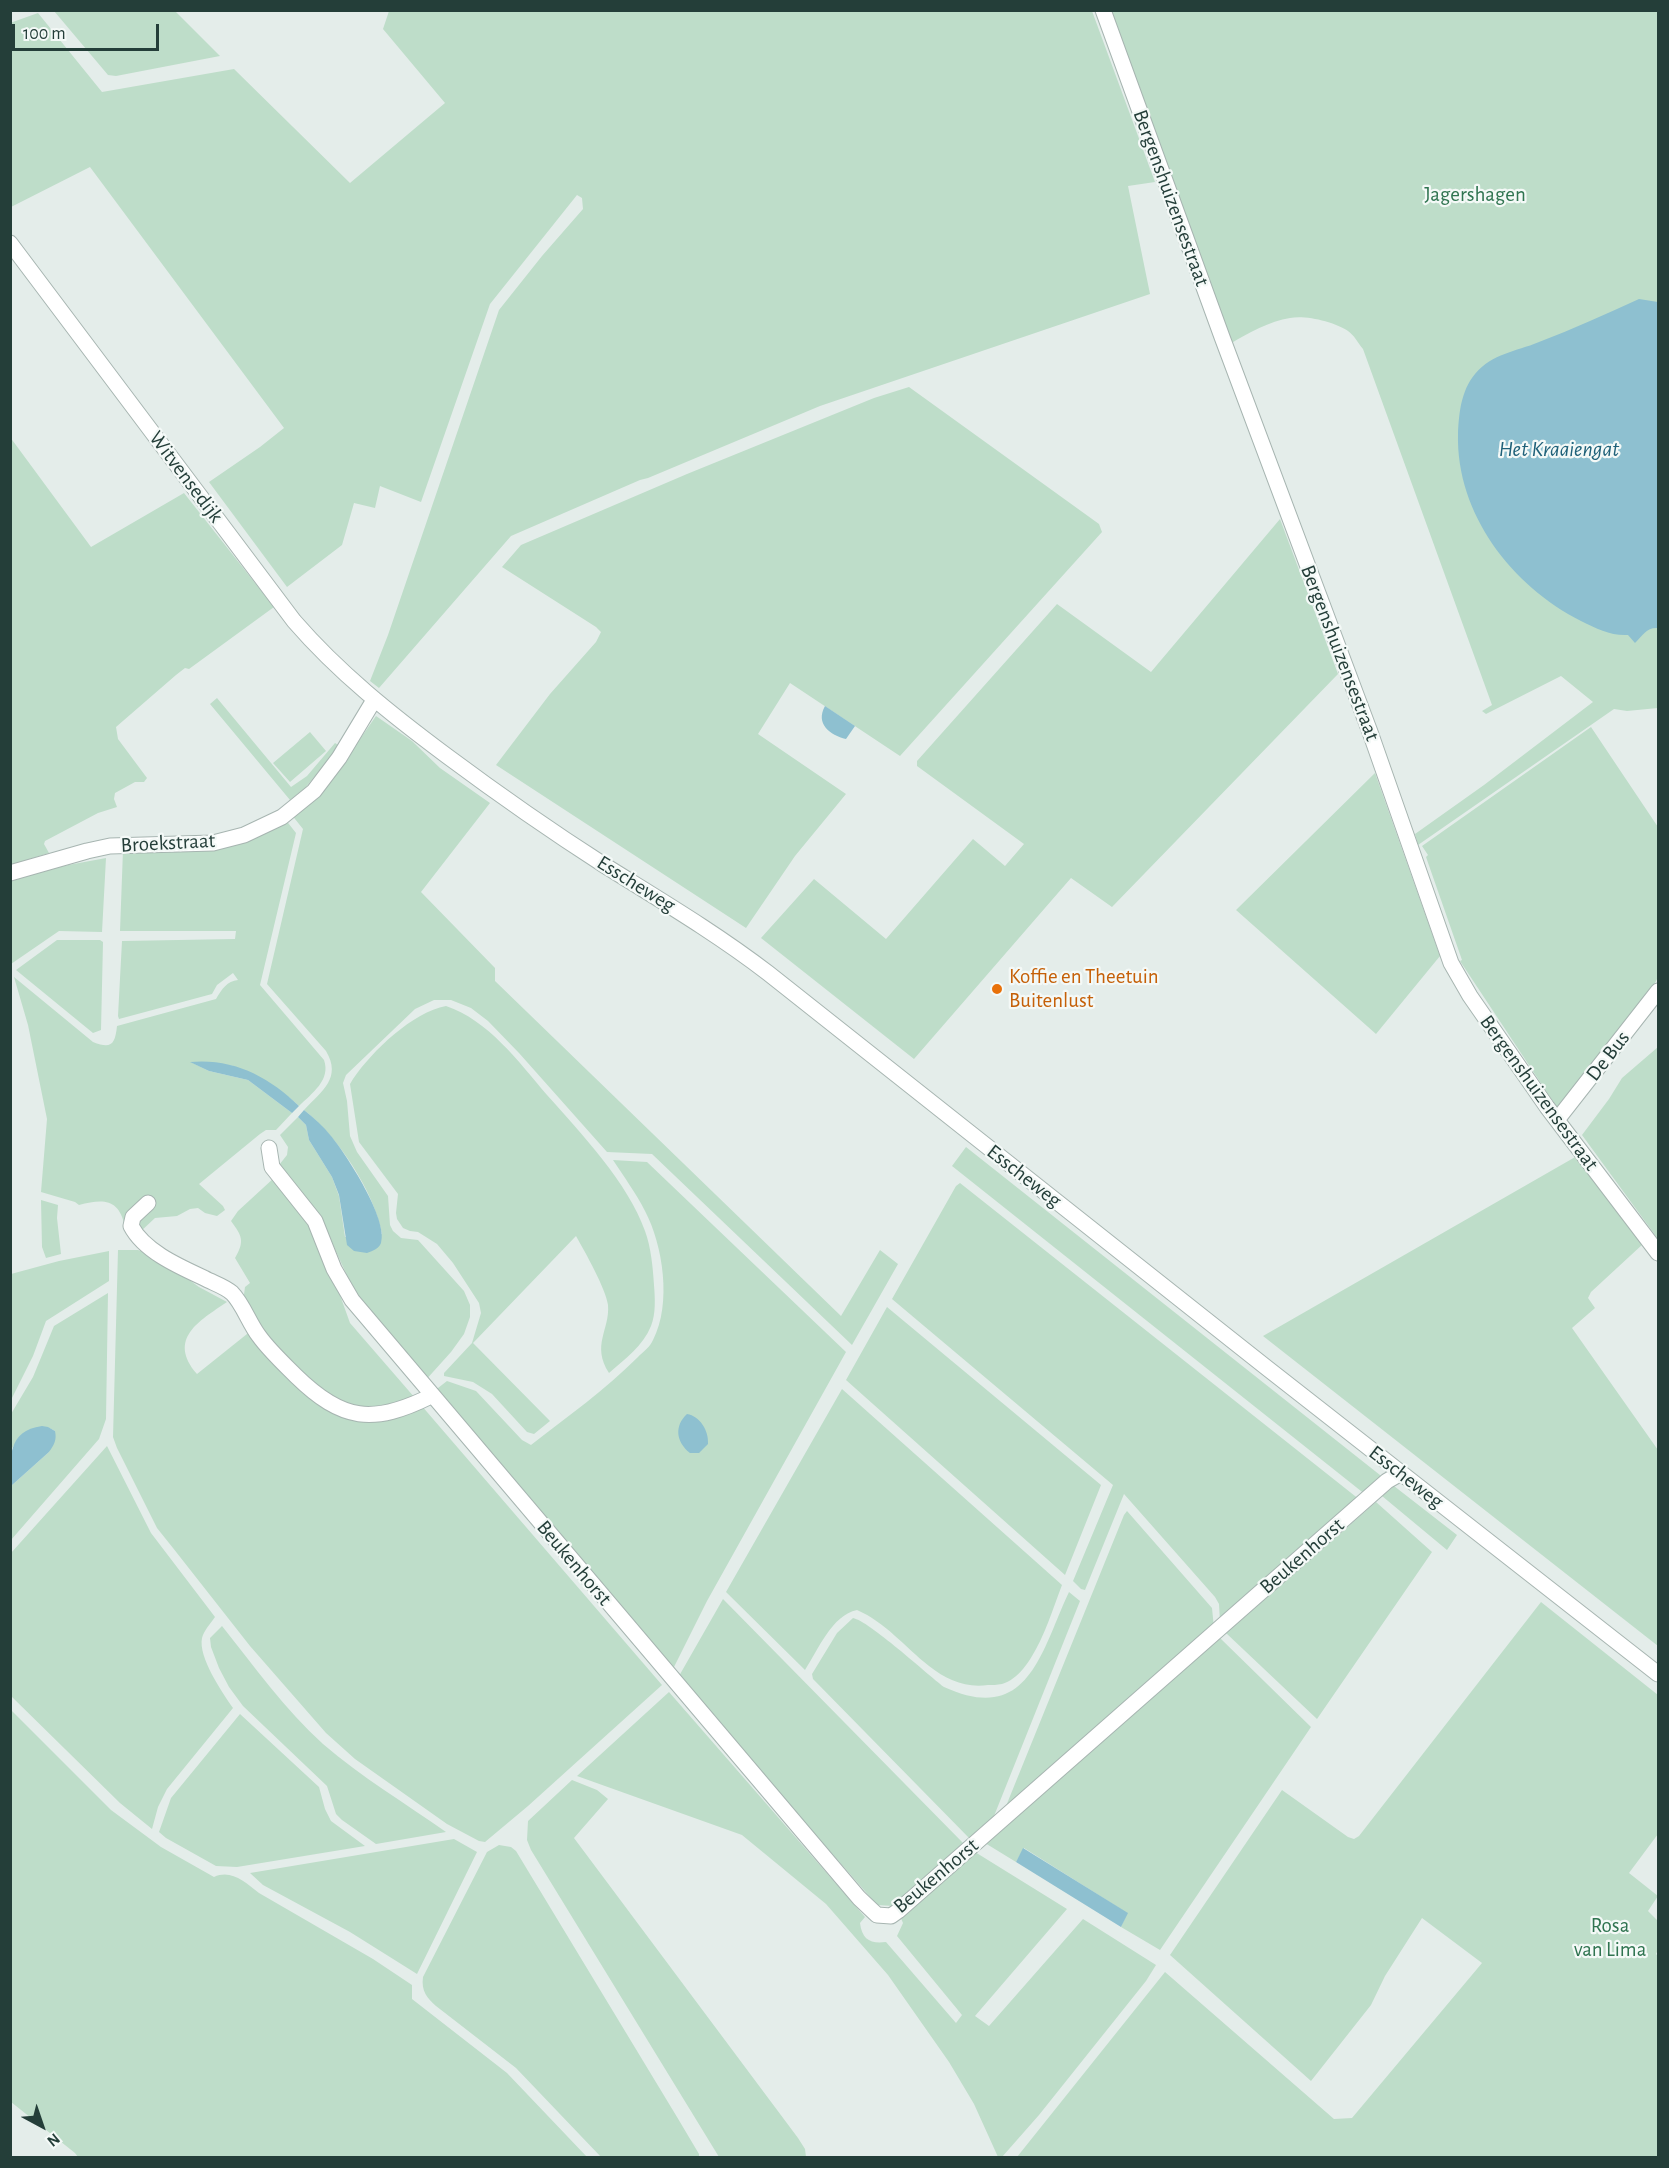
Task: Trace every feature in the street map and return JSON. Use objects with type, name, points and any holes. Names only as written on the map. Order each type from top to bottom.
[{"type":"street","name":"Bergenshuizensestraat","points":[[1103,10],[1226,348],[1370,732],[1451,963],[1470,996],[1557,1120],[1659,1253]]},
{"type":"street","name":"Witvensedijk","points":[[10,243],[294,621],[337,667],[374,700]]},
{"type":"street","name":"Broekstraat","points":[[10,873],[87,850],[110,846],[213,843],[227,841],[254,831],[282,817],[314,791],[335,764],[374,700]]},
{"type":"street","name":"Esscheweg","points":[[374,700],[507,800],[746,956],[1659,1674]]},
{"type":"street","name":"De Bus","points":[[1557,1120],[1659,992]]},
{"type":"street","name":"Beukenhorst","points":[[269,1148],[272,1167],[315,1221],[343,1288],[431,1396],[868,1909],[877,1916],[884,1917],[898,1911],[1378,1489],[1401,1473]]},
{"type":"street","points":[[148,1203],[133,1217],[131,1226],[136,1235],[174,1263],[233,1294],[266,1345],[322,1400],[343,1411],[366,1415],[390,1413],[431,1396]]},
{"type":"green space","points":[[54,11],[175,11],[220,56],[116,76],[108,75]]},
{"type":"green space","points":[[389,11],[1092,11],[1155,182],[1128,186],[1150,294],[820,406],[511,536],[379,688],[370,681],[388,635],[499,310],[583,209],[582,198],[577,195],[490,304],[421,502],[380,486],[375,508],[354,503],[342,545],[287,587],[209,482],[284,428],[90,167],[11,207],[10,23],[38,13],[102,92],[234,69],[350,183],[445,103],[383,29]]},
{"type":"green space","name":"Jagershagen","points":[[1101,11],[1658,11],[1658,708],[1627,711],[1614,709],[1418,845],[1415,834],[1593,702],[1561,676],[1486,714],[1482,711],[1492,705],[1363,349],[1348,331],[1320,320],[1304,318],[1290,318],[1275,322],[1230,344]]},
{"type":"green space","points":[[909,387],[1099,524],[1102,532],[900,756],[790,683],[758,734],[846,794],[795,856],[746,928],[496,765],[550,694],[596,642],[601,632],[502,567],[521,545],[687,474],[874,398]]},
{"type":"green space","points":[[10,437],[91,547],[184,493],[274,607],[189,669],[185,668],[116,727],[118,739],[147,778],[144,782],[135,782],[115,793],[114,799],[117,807],[98,813],[45,841],[44,844],[49,853],[11,865]]},
{"type":"green space","points":[[1280,519],[1338,674],[1112,907],[1071,878],[914,1059],[761,938],[814,879],[886,939],[973,839],[1005,866],[1024,844],[917,766],[917,761],[1057,604],[1151,672]]},
{"type":"green space","points":[[217,698],[291,787],[307,776],[335,743],[340,746],[305,788],[290,800],[210,704]]},
{"type":"green space","points":[[376,716],[412,741],[440,768],[490,803],[421,892],[495,968],[495,981],[841,1316],[880,1250],[898,1264],[852,1345],[652,1154],[607,1152],[488,1021],[471,1008],[451,1000],[434,1000],[415,1009],[346,1075],[343,1083],[350,1136],[357,1152],[388,1196],[390,1225],[393,1231],[401,1238],[418,1240],[464,1291],[470,1305],[470,1317],[464,1334],[424,1382],[362,1308],[321,1219],[279,1165],[287,1155],[288,1147],[280,1135],[298,1117],[306,1125],[309,1140],[332,1177],[339,1196],[345,1237],[382,1234],[378,1217],[363,1183],[342,1150],[317,1121],[304,1110],[328,1084],[331,1077],[332,1069],[326,1051],[267,984],[303,829],[291,814],[315,797],[330,782]]},
{"type":"green space","points":[[1591,727],[1658,827],[1658,977],[1651,991],[1558,1109],[1460,961],[1462,960],[1426,857],[1428,855],[1422,846]]},
{"type":"green space","points":[[310,732],[326,751],[290,782],[273,763]]},
{"type":"green space","points":[[1375,773],[1440,956],[1376,1034],[1236,910]]},
{"type":"green space","points":[[285,819],[296,833],[260,985],[324,1060],[323,1080],[299,1106],[290,1098],[234,1066],[191,1062],[209,1071],[248,1080],[292,1113],[276,1130],[266,1130],[260,1134],[199,1184],[223,1206],[225,1210],[217,1216],[205,1213],[198,1208],[190,1209],[177,1216],[155,1218],[139,1233],[125,1227],[119,1210],[109,1203],[95,1202],[79,1205],[41,1192],[47,1119],[28,1025],[14,977],[93,1042],[104,1045],[111,1044],[115,1038],[117,1026],[216,999],[228,984],[238,980],[233,973],[217,985],[212,994],[119,1019],[122,941],[235,939],[236,931],[120,931],[123,850],[161,847]]},
{"type":"green space","points":[[106,858],[102,932],[59,931],[11,964],[10,880],[52,868]]},
{"type":"green space","points":[[57,940],[100,940],[103,942],[101,1030],[93,1033],[16,970]]},
{"type":"green space","points":[[446,1006],[476,1021],[502,1043],[588,1142],[628,1195],[638,1213],[650,1251],[655,1295],[653,1321],[648,1333],[638,1346],[609,1373],[604,1363],[601,1346],[608,1305],[595,1270],[576,1236],[473,1343],[550,1421],[534,1434],[527,1432],[492,1394],[473,1382],[444,1376],[444,1373],[472,1343],[481,1313],[479,1303],[453,1263],[437,1244],[418,1232],[403,1228],[396,1213],[398,1194],[359,1142],[350,1084],[353,1079],[394,1034],[420,1016]]},
{"type":"green space","points":[[1658,1047],[1658,1239],[1582,1135],[1622,1078]]},
{"type":"green space","points":[[966,1147],[1385,1479],[1366,1495],[952,1166]]},
{"type":"green space","points":[[1577,1156],[1643,1244],[1591,1292],[1588,1298],[1595,1308],[1572,1328],[1658,1450],[1658,1646],[1263,1336]]},
{"type":"green space","points":[[613,1160],[647,1162],[846,1352],[707,1601],[673,1669],[436,1393],[438,1388],[447,1381],[476,1391],[522,1440],[531,1445],[599,1392],[650,1345],[659,1326],[664,1292],[657,1240],[634,1191]]},
{"type":"green space","points":[[275,1177],[318,1234],[350,1323],[415,1398],[371,1408],[345,1405],[319,1388],[281,1353],[243,1302],[245,1287],[250,1283],[235,1258],[241,1239],[231,1221],[238,1211]]},
{"type":"green space","points":[[960,1183],[1360,1500],[1220,1622],[1219,1604],[1215,1597],[1124,1494],[1085,1590],[1081,1589],[1073,1581],[1113,1485],[892,1299],[956,1186]]},
{"type":"green space","points":[[41,1200],[58,1205],[61,1254],[46,1258],[42,1247]]},
{"type":"green space","points":[[118,1250],[138,1250],[158,1257],[199,1287],[227,1302],[197,1324],[186,1341],[185,1351],[197,1374],[252,1330],[346,1414],[421,1405],[662,1685],[485,1842],[447,1824],[355,1759],[326,1733],[250,1646],[157,1528],[117,1448],[113,1437]]},
{"type":"green space","points":[[109,1251],[109,1281],[46,1321],[33,1356],[11,1400],[11,1274]]},
{"type":"green space","points":[[108,1293],[106,1419],[99,1439],[11,1540],[11,1486],[49,1452],[55,1431],[49,1428],[36,1428],[24,1435],[11,1450],[11,1414],[33,1377],[54,1326]]},
{"type":"green space","points":[[887,1307],[1101,1485],[1065,1575],[846,1380]]},
{"type":"green space","points":[[842,1389],[1062,1585],[1040,1642],[1023,1669],[1013,1678],[1002,1684],[980,1686],[950,1679],[929,1666],[877,1621],[857,1610],[848,1613],[833,1626],[805,1670],[726,1592]]},
{"type":"green space","points":[[107,1446],[151,1533],[215,1617],[203,1635],[202,1646],[212,1674],[233,1708],[167,1789],[158,1807],[152,1829],[120,1803],[11,1696],[11,1553]]},
{"type":"green space","points":[[1394,1486],[1457,1535],[1447,1550],[1382,1496]]},
{"type":"green space","points":[[1376,1502],[1432,1552],[1317,1719],[1226,1633]]},
{"type":"green space","points":[[1127,1511],[1212,1608],[1214,1628],[1004,1811],[1124,1515]]},
{"type":"green space","points":[[1069,1592],[1080,1601],[992,1821],[971,1840],[813,1679],[812,1674],[837,1633],[853,1618],[872,1628],[944,1687],[973,1697],[995,1697],[1014,1690],[1028,1676],[1040,1658]]},
{"type":"green space","points":[[723,1599],[965,1845],[893,1906],[877,1905],[679,1676]]},
{"type":"green space","name":"Rosa van Lima","points":[[1541,1602],[1658,1695],[1658,1834],[1629,1873],[1658,1896],[1648,1911],[1658,1921],[1656,1954],[1658,1956],[1658,2157],[1017,2157],[1165,1972],[1334,2119],[1352,2118],[1482,1963],[1422,1918],[1385,1976],[1371,2005],[1311,2081],[1170,1955],[1282,1790],[1348,1837],[1354,1839],[1359,1836]]},
{"type":"green space","points":[[222,1626],[283,1702],[323,1744],[368,1779],[446,1832],[376,1844],[342,1820],[336,1814],[327,1786],[243,1706],[229,1687],[211,1647],[210,1638]]},
{"type":"green space","points":[[1220,1638],[1311,1727],[1160,1950],[1121,1927],[1127,1913],[1024,1848],[1016,1862],[985,1843]]},
{"type":"green space","points":[[669,1692],[865,1917],[860,1923],[865,1937],[876,1942],[886,1942],[956,2023],[962,2015],[897,1936],[903,1923],[900,1916],[975,1852],[1067,1909],[975,2016],[989,2026],[1083,1919],[1156,1965],[1146,1981],[1039,2115],[1002,2157],[998,2157],[974,2104],[949,2062],[888,1975],[826,1904],[742,1835],[577,1776]]},
{"type":"green space","points":[[11,1710],[111,1810],[161,1847],[214,1877],[226,1875],[238,1878],[412,1985],[412,1999],[507,2073],[587,2157],[78,2157],[11,2102]]},
{"type":"green space","points":[[240,1714],[319,1787],[331,1821],[365,1846],[237,1867],[216,1866],[159,1832],[171,1798]]},
{"type":"green space","points":[[572,1780],[597,1790],[608,1799],[574,1838],[798,2138],[805,2149],[806,2157],[719,2157],[527,1840],[528,1821]]},
{"type":"green space","points":[[454,1839],[477,1852],[417,1974],[350,1932],[263,1885],[250,1873]]},
{"type":"green space","points":[[499,1845],[511,1847],[516,1851],[699,2157],[601,2157],[516,2068],[427,1997],[423,1977],[487,1852]]},
{"type":"water","name":"Het Kraaiengat","points":[[1639,299],[1658,302],[1658,628],[1648,630],[1635,643],[1628,635],[1598,629],[1556,606],[1511,568],[1478,519],[1467,492],[1460,464],[1458,434],[1464,395],[1470,381],[1482,367],[1497,357],[1564,332]]},
{"type":"water","points":[[825,706],[855,726],[846,739],[826,728],[822,718]]},
{"type":"water","points":[[190,1062],[221,1063],[249,1071],[275,1086],[299,1106],[292,1113],[248,1080],[209,1071]]},
{"type":"water","points":[[304,1110],[322,1125],[338,1145],[373,1204],[382,1233],[380,1245],[373,1251],[367,1253],[354,1251],[347,1245],[339,1195],[332,1177],[309,1140],[306,1125],[298,1117]]},
{"type":"water","points":[[687,1414],[700,1421],[707,1434],[708,1444],[699,1453],[690,1453],[679,1439],[680,1424]]},
{"type":"water","points":[[42,1426],[55,1431],[54,1445],[11,1486],[10,1466],[13,1447],[22,1434]]},
{"type":"water","points":[[1023,1848],[1128,1913],[1121,1927],[1016,1862]]},
{"type":"place","name":"Koffie en Theetuin Buitenlust","points":[[997,989]]}]
